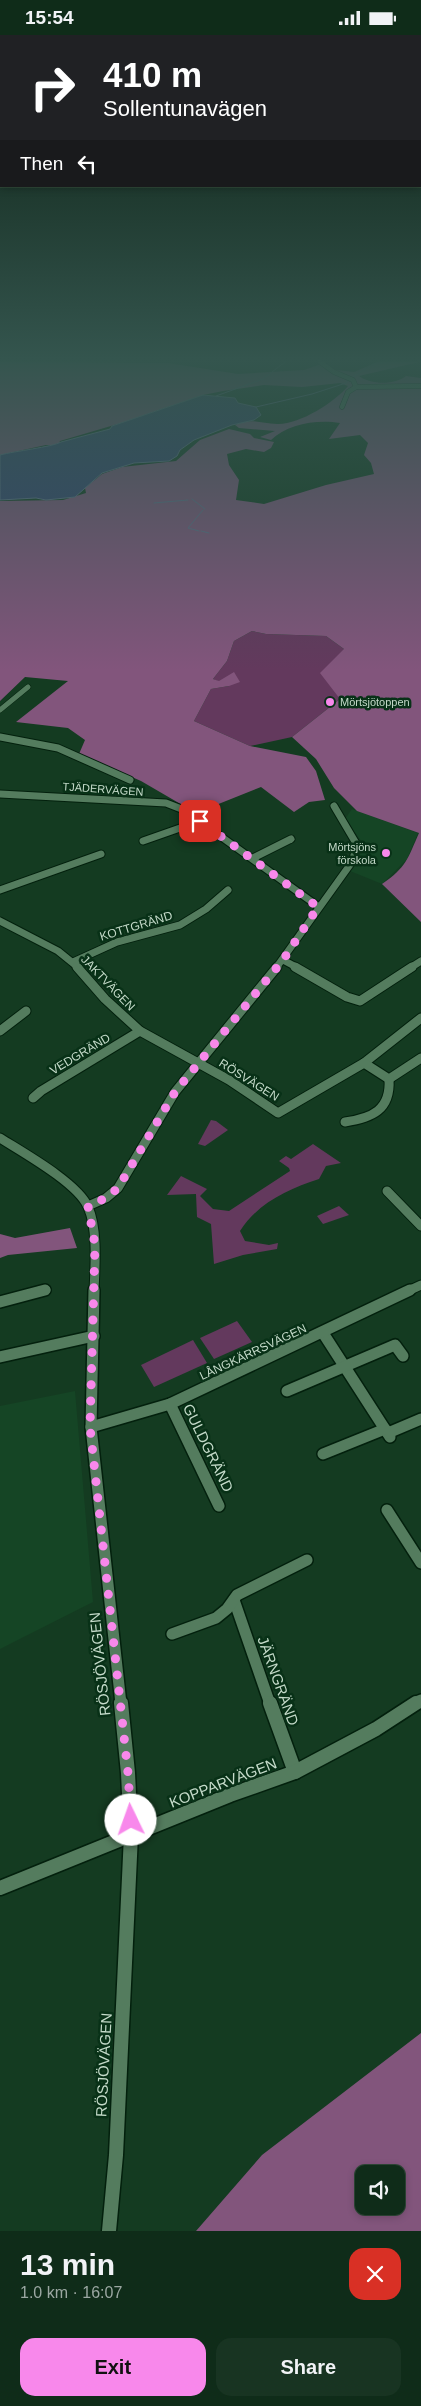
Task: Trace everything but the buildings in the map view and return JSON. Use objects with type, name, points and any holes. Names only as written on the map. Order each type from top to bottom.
[{"type":"street","points":[[0,710],[28,687]]},
{"type":"street","points":[[0,737],[58,748],[130,780]]},
{"type":"street","name":"TJÄDERVÄGEN","points":[[0,793],[166,803],[184,810],[253,858],[318,907]]},
{"type":"street","points":[[0,1138],[64,1180],[88,1206],[106,1198],[118,1188],[175,1092],[283,960],[318,907],[352,862],[358,845],[334,806]]},
{"type":"street","points":[[143,841],[200,821]]},
{"type":"street","points":[[253,858],[291,839]]},
{"type":"street","points":[[0,890],[101,855]]},
{"type":"street","name":"KOTTGRÄND","points":[[73,962],[117,942],[180,925],[206,909],[228,890]]},
{"type":"street","name":"JAKTVÄGEN","points":[[0,921],[58,951],[73,962],[106,999],[140,1031],[197,1063]]},
{"type":"street","points":[[283,960],[347,997],[360,1001],[421,961]]},
{"type":"street","points":[[0,1031],[26,1011]]},
{"type":"street","name":"RÖSVÄGEN","points":[[197,1063],[229,1080],[278,1113],[364,1063],[421,1018]]},
{"type":"street","name":"VEDGRÄND","points":[[33,1098],[41,1091],[140,1031]]},
{"type":"street","points":[[389,1079],[421,1058]]},
{"type":"street","points":[[345,1121],[358,1120],[369,1116],[387,1104],[391,1090],[389,1079],[364,1063]]},
{"type":"street","points":[[387,1191],[421,1226]]},
{"type":"street","name":"RÖSJÖVÄGEN","points":[[88,1206],[95,1245],[90,1427],[128,1773],[131,1835],[116,2155],[109,2231]]},
{"type":"street","name":"LÅNGKÄRRSVÄGEN","points":[[90,1427],[170,1404],[324,1333],[421,1285]]},
{"type":"street","points":[[0,1302],[46,1290]]},
{"type":"street","points":[[324,1333],[388,1433]]},
{"type":"street","points":[[0,1357],[94,1336]]},
{"type":"street","points":[[287,1391],[395,1345],[403,1356]]},
{"type":"street","name":"GULDGRÄND","points":[[170,1404],[219,1506]]},
{"type":"street","points":[[323,1454],[388,1433],[421,1419]]},
{"type":"street","points":[[387,1510],[421,1563]]},
{"type":"street","points":[[172,1634],[216,1619],[227,1609],[237,1595],[306,1560]]},
{"type":"street","name":"JÄRNGRÄND","points":[[234,1600],[243,1631],[294,1772]]},
{"type":"street","name":"KOPPARVÄGEN","points":[[0,1888],[230,1795],[294,1772],[376,1729],[421,1699]]},
{"type":"shaded area","points":[[145,464],[229,464],[239,480],[236,500],[264,504],[326,485],[374,474],[371,464],[421,464],[421,922],[382,884],[396,873],[409,856],[419,833],[357,811],[334,788],[316,759],[292,737],[340,699],[320,673],[344,649],[326,636],[266,634],[252,631],[234,641],[227,661],[213,679],[219,681],[234,672],[240,682],[211,689],[194,721],[250,746],[306,757],[316,771],[325,800],[309,802],[294,812],[261,787],[196,813],[141,781],[79,754],[85,740],[68,728],[16,722],[68,681],[25,677],[0,701],[0,501],[63,500],[86,493],[85,488],[102,474],[122,467]]},
{"type":"shaded area","points":[[252,631],[266,634],[326,636],[344,649],[340,699],[292,737],[250,746],[194,721],[211,689],[229,686],[213,679],[227,661],[234,641]]},
{"type":"shaded area","name":"Mörtsjöns förskola","points":[[352,809],[418,833],[407,859],[382,884],[350,871],[365,846],[345,819]]},
{"type":"shaded area","points":[[211,1120],[216,1121],[228,1130],[205,1146],[198,1144]]},
{"type":"shaded area","points":[[313,1144],[341,1163],[326,1166],[319,1179],[296,1187],[275,1198],[256,1212],[240,1231],[245,1241],[269,1245],[278,1243],[277,1249],[243,1255],[214,1264],[211,1224],[197,1217],[196,1194],[167,1195],[181,1176],[207,1189],[200,1196],[213,1209],[229,1211],[290,1171],[289,1168],[279,1161],[286,1156],[291,1159]]},
{"type":"shaded area","points":[[339,1206],[349,1215],[323,1224],[317,1216]]},
{"type":"shaded area","points":[[70,1228],[77,1248],[8,1255],[0,1258],[0,1234],[15,1238]]},
{"type":"shaded area","points":[[237,1321],[252,1342],[214,1359],[200,1338]]},
{"type":"shaded area","points":[[193,1340],[207,1363],[154,1387],[141,1365]]},
{"type":"shaded area","points":[[75,1391],[93,1602],[0,1649],[0,1406]]},
{"type":"shaded area","points":[[421,2033],[421,2231],[196,2231],[262,2155]]},
{"type":"water","points":[[0,464],[129,464],[102,473],[75,497],[46,500],[36,498],[0,500]]},
{"type":"waterway","points":[[192,499],[205,509]]},
{"type":"waterway","points":[[154,503],[188,500]]},
{"type":"waterway","points":[[199,531],[188,528],[203,510]]},
{"type":"waterway","points":[[201,531],[209,533]]},
{"type":"place","name":"Mörtsjötoppen","points":[[330,702]]},
{"type":"place","name":"Mörtsjöns förskola","points":[[386,853]]},
{"type":"route","points":[[131,1820],[128,1773],[90,1427],[95,1245],[88,1206],[106,1198],[118,1188],[175,1092],[283,960],[318,907],[289,884],[200,821]]}]
